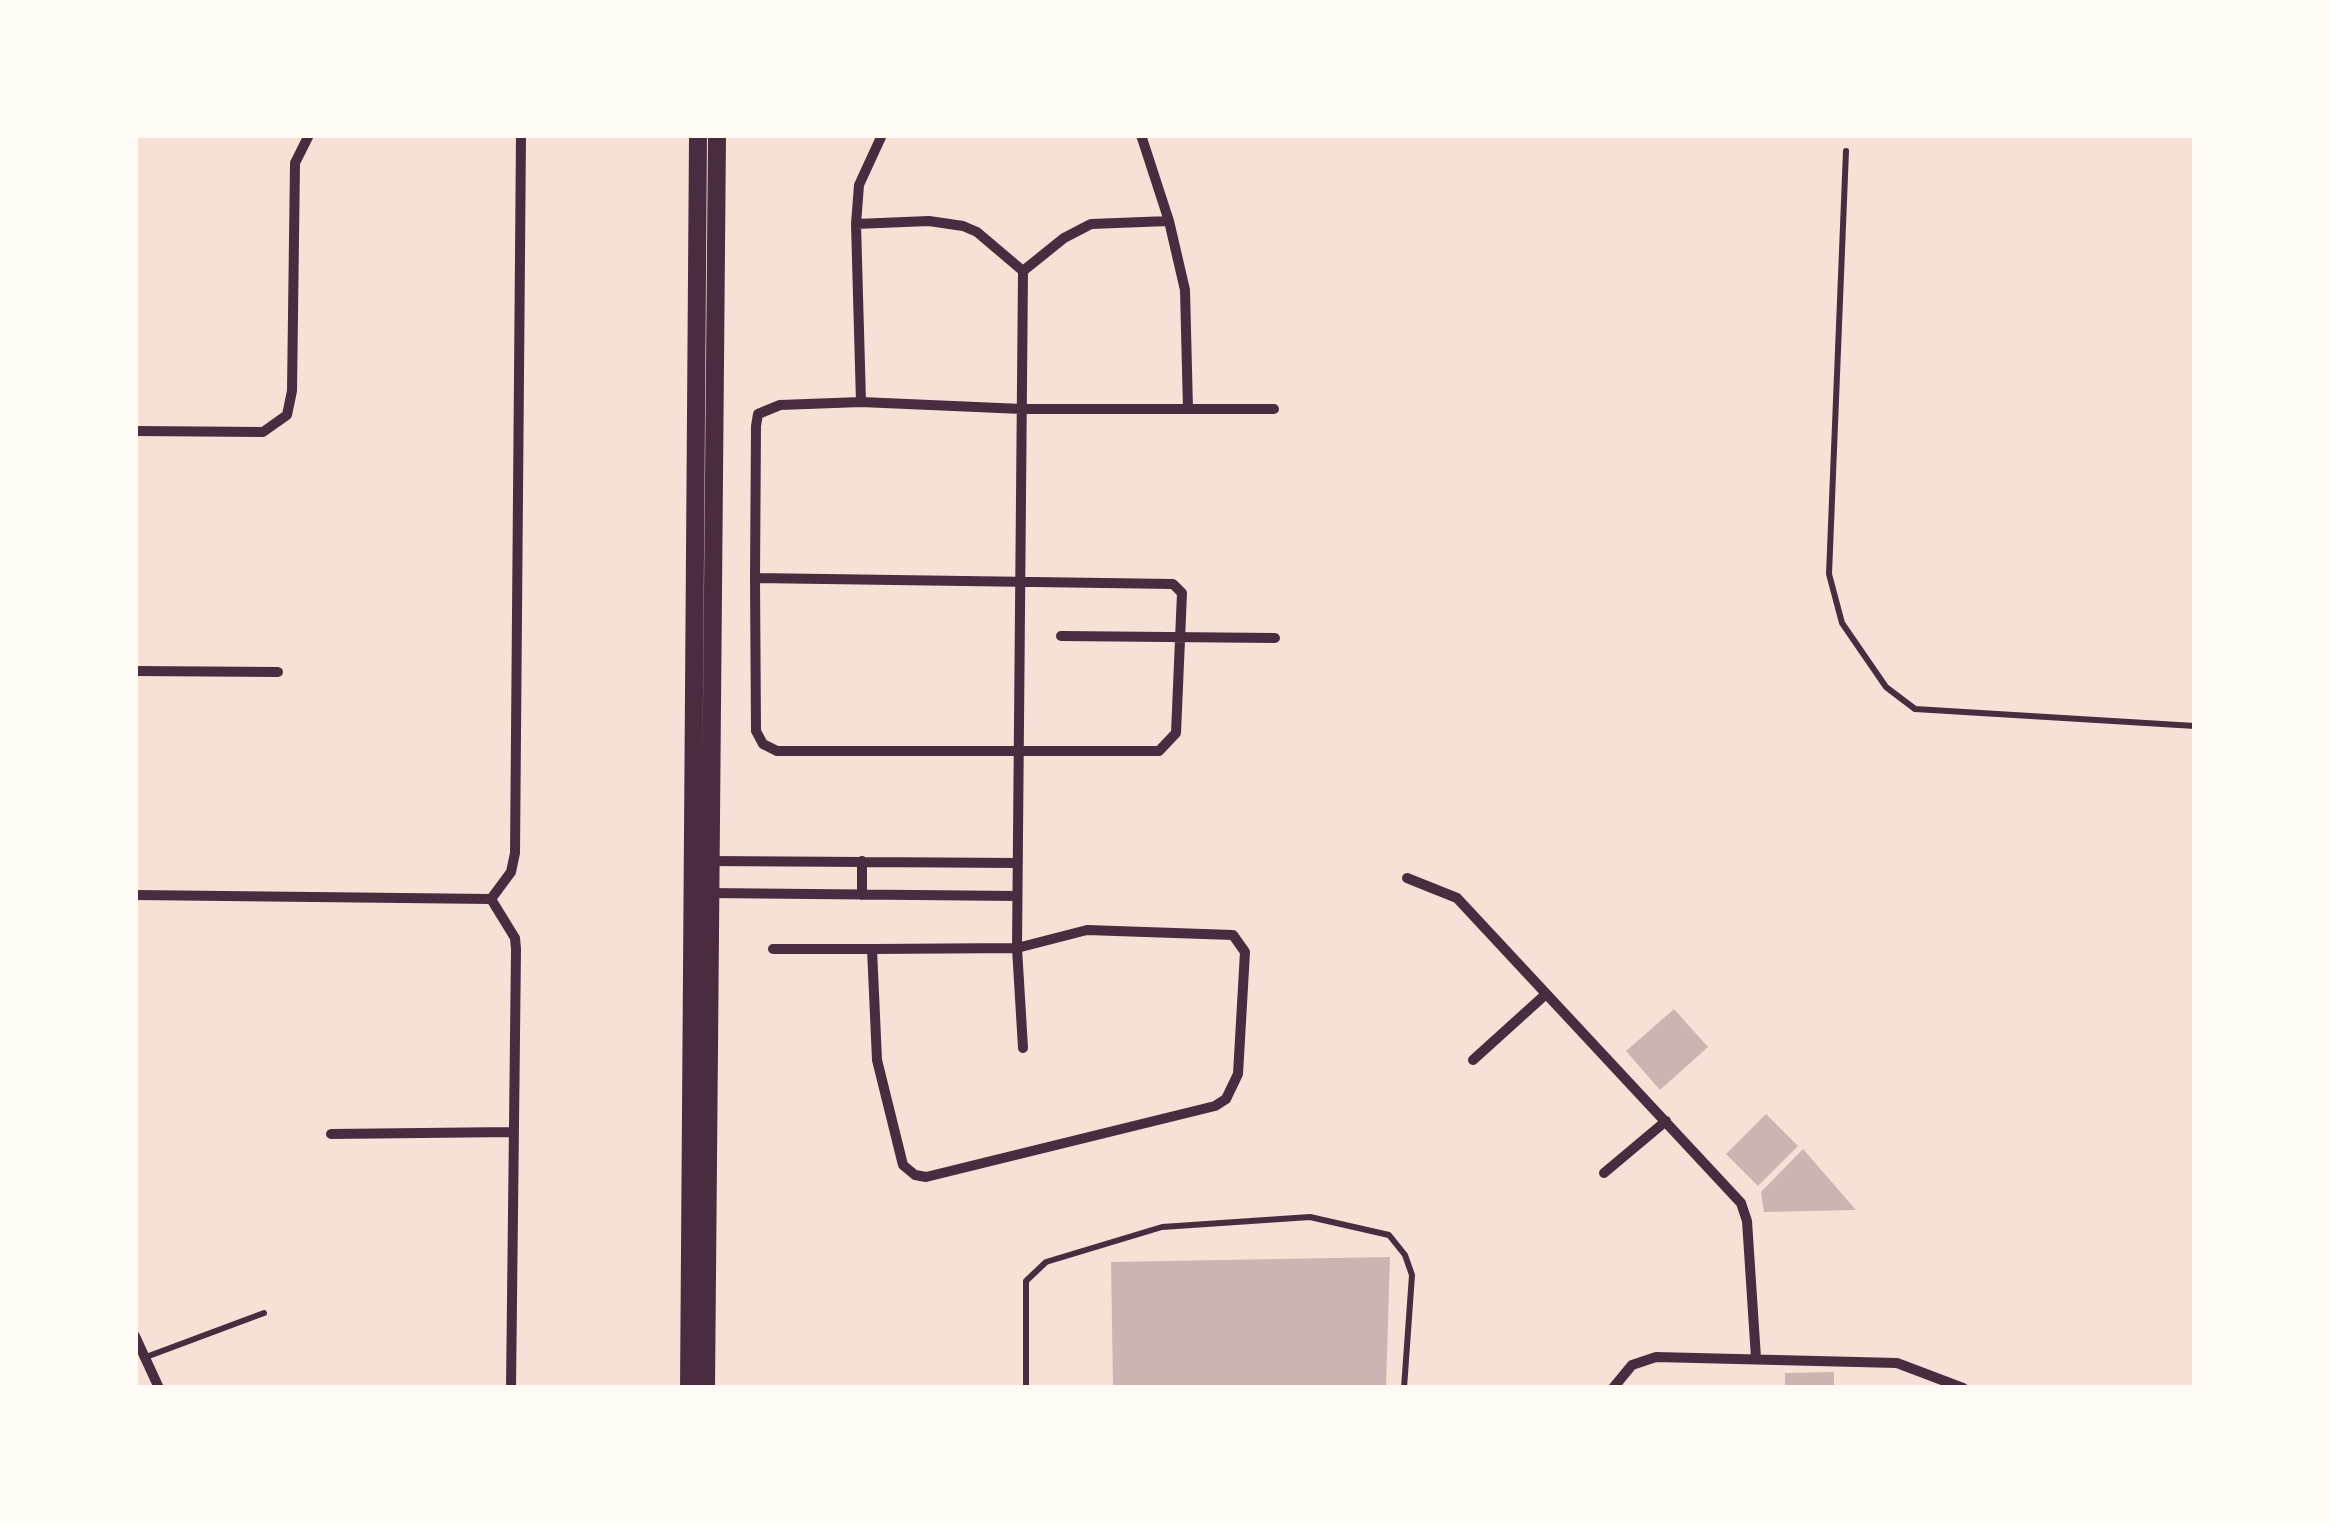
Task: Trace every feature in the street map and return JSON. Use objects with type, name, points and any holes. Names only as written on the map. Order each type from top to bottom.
[{"type":"main road","points":[[698,135],[702,861]]},
{"type":"main road","points":[[689,1388],[717,135]]},
{"type":"main road","points":[[701,893],[706,1388]]},
{"type":"street","points":[[135,431],[262,432],[287,415],[292,390],[295,163],[308,135]]},
{"type":"street","points":[[491,899],[510,872],[515,853],[521,135]]},
{"type":"street","points":[[861,402],[856,224],[859,185],[882,135]]},
{"type":"street","points":[[1141,135],[1169,221],[1185,290],[1188,409]]},
{"type":"street","points":[[856,224],[929,220],[963,226],[977,232],[1024,271]]},
{"type":"street","points":[[1023,1048],[1017,896],[1024,271],[1064,238],[1091,224],[1169,221]]},
{"type":"street","points":[[756,578],[1173,584],[1182,594],[1176,733],[1167,746],[1151,754],[777,751],[763,744],[756,731],[756,578],[758,414],[780,405],[861,402],[1022,408],[1274,408]]},
{"type":"street","points":[[1061,636],[1276,638]]},
{"type":"street","points":[[135,671],[278,672]]},
{"type":"street","points":[[702,861],[1018,862]]},
{"type":"street","points":[[862,861],[862,896]]},
{"type":"street","points":[[1406,878],[1458,898],[1745,1210],[1756,1358]]},
{"type":"street","points":[[701,893],[1017,896]]},
{"type":"street","points":[[135,895],[491,899]]},
{"type":"street","points":[[491,899],[515,938],[516,949],[511,1388]]},
{"type":"street","points":[[772,949],[872,948],[1017,948],[1087,930],[1226,933],[1238,938],[1244,952],[1238,1074],[1226,1099],[1215,1106],[926,1177],[915,1175],[903,1165],[877,1060],[872,948]]},
{"type":"street","points":[[1473,1060],[1546,994]]},
{"type":"street","points":[[1604,1173],[1666,1121]]},
{"type":"street","points":[[331,1134],[512,1132]]},
{"type":"street","points":[[135,1336],[159,1388]]},
{"type":"street","points":[[1613,1388],[1632,1365],[1646,1358],[1897,1362],[1962,1388]]},
{"type":"lane","points":[[1846,152],[1829,574],[1842,623],[1886,687],[1916,709],[2195,726]]},
{"type":"lane","points":[[1026,1388],[1026,1281],[1046,1262],[1162,1228],[1310,1217],[1390,1235],[1405,1255],[1412,1275],[1404,1388]]},
{"type":"lane","points":[[146,1357],[264,1313]]},
{"type":"building","points":[[1674,1009],[1708,1047],[1660,1090],[1626,1051]]},
{"type":"building","points":[[1766,1114],[1798,1146],[1758,1186],[1726,1154]]},
{"type":"building","points":[[1803,1149],[1856,1210],[1764,1212],[1761,1192]]},
{"type":"building","points":[[1390,1257],[1386,1388],[1113,1388],[1111,1262]]},
{"type":"building","points":[[1834,1372],[1834,1388],[1785,1388],[1785,1373]]}]
